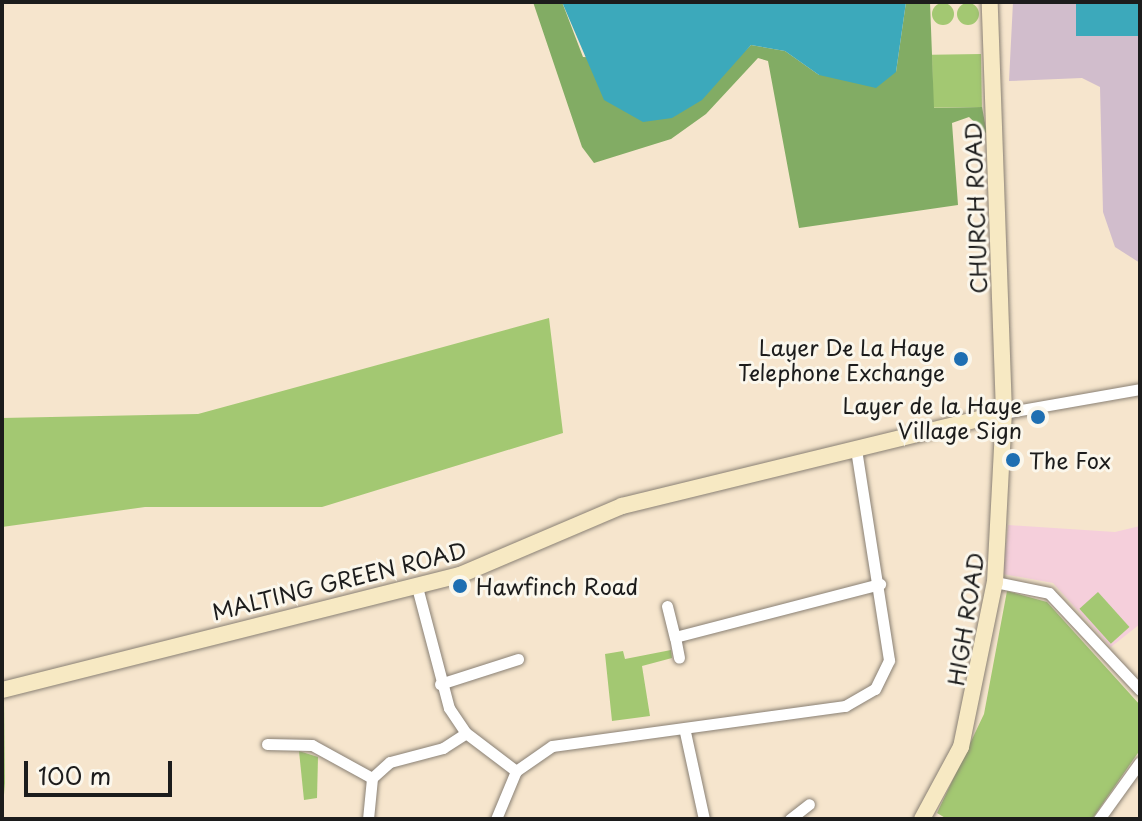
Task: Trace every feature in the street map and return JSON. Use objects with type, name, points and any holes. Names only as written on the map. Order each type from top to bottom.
[{"type":"street","name":"CHURCH ROAD","points":[[990,2],[1004,413]]},
{"type":"street","points":[[1004,413],[1140,389]]},
{"type":"street","name":"MALTING GREEN ROAD","points":[[6,685],[417,587],[509,558],[622,506],[1004,413]]},
{"type":"street","name":"HIGH ROAD","points":[[922,819],[961,747],[995,582],[1004,413]]},
{"type":"street","points":[[496,819],[516,771],[552,746],[685,732],[861,700],[889,660],[880,584],[856,450]]},
{"type":"street","points":[[995,582],[1049,593],[1140,690]]},
{"type":"street","points":[[675,637],[880,584]]},
{"type":"street","points":[[417,587],[440,684],[466,733],[516,771]]},
{"type":"street","points":[[667,606],[679,658]]},
{"type":"street","points":[[440,684],[518,659]]},
{"type":"street","points":[[685,732],[689,782],[704,819]]},
{"type":"street","points":[[368,819],[372,778],[390,762],[443,748],[466,733]]},
{"type":"street","points":[[267,744],[312,745],[372,778]]},
{"type":"street","points":[[1099,819],[1140,762]]},
{"type":"street","points":[[790,819],[809,804]]},
{"type":"shaded area","points":[[1013,2],[1140,2],[1140,263],[1115,247],[1103,212],[1100,87],[1082,78],[1009,81]]},
{"type":"shaded area","points":[[1008,525],[1115,532],[1140,526],[1140,624],[1111,647],[1053,583],[1003,574]]},
{"type":"green space","points":[[533,2],[562,2],[583,57],[733,63],[751,45],[785,51],[819,75],[896,72],[906,2],[930,2],[934,108],[982,107],[987,134],[969,117],[952,123],[958,205],[799,228],[768,61],[758,58],[706,114],[671,139],[594,163],[582,147]]},
{"type":"green space","points":[[943,3],[951,6],[954,14],[951,22],[943,25],[935,22],[932,14],[935,6]]},
{"type":"green space","points":[[968,3],[976,6],[979,14],[976,22],[968,25],[960,22],[957,14],[960,6]]},
{"type":"green space","points":[[981,54],[982,107],[933,108],[932,55]]},
{"type":"green space","points":[[549,318],[563,433],[322,507],[145,507],[2,527],[2,418],[198,414]]},
{"type":"green space","points":[[1007,591],[1047,602],[1140,705],[1140,750],[1092,819],[947,819],[937,813],[984,714]]},
{"type":"green space","points":[[1098,592],[1129,627],[1111,644],[1079,609]]},
{"type":"green space","points":[[671,650],[672,658],[642,666],[650,716],[612,721],[605,654],[623,651],[625,659]]},
{"type":"green space","points":[[4,692],[5,783],[2,819],[2,694]]},
{"type":"green space","points":[[299,751],[318,757],[317,798],[304,800]]},
{"type":"water","points":[[562,2],[906,2],[896,72],[876,88],[819,75],[785,51],[751,45],[702,100],[672,118],[643,122],[604,100]]},
{"type":"water","points":[[1076,2],[1140,2],[1140,36],[1076,36]]},
{"type":"place","name":"Layer De La Haye Telephone Exchange","points":[[961,359]]},
{"type":"place","name":"Layer de la Haye Village Sign","points":[[1038,417]]},
{"type":"place","name":"The Fox","points":[[1013,460]]},
{"type":"place","name":"Hawfinch Road","points":[[460,586]]}]
